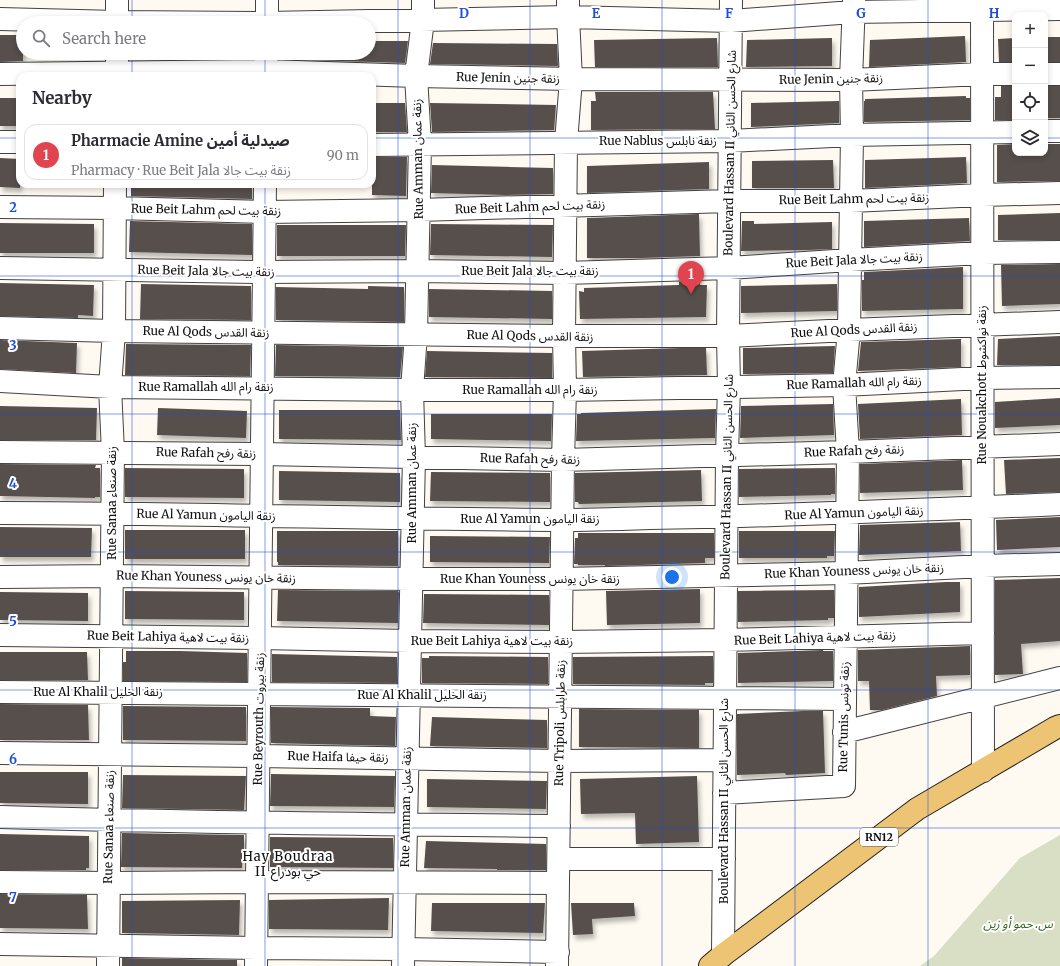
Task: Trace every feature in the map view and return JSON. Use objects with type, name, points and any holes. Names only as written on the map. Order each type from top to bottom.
[{"type":"main road","name":"RN12","points":[[716,960],[917,808],[1060,726]]},
{"type":"street","points":[[117,0],[117,16]]},
{"type":"street","points":[[267,0],[267,16]]},
{"type":"street","points":[[351,16],[423,10],[568,9],[731,11],[853,6],[982,5],[1060,9]]},
{"type":"street","name":"Rue Nouakchott زنقة نواكشوط","points":[[982,5],[983,771]]},
{"type":"street","name":"Rue Tunis زنقة تونس","points":[[724,793],[844,786],[848,452],[844,385],[849,330],[853,6]]},
{"type":"street","name":"Rue Tripoli زنقة طرابلس","points":[[557,959],[566,142],[571,79],[568,9]]},
{"type":"street","name":"Rue Amman زنقة عمان","points":[[403,957],[414,457],[412,390],[416,334],[420,144],[416,76],[423,10]]},
{"type":"street","name":"Boulevard Hassan II شارع الحسن الثاني","points":[[716,960],[724,858],[731,11]]},
{"type":"street","points":[[0,18],[16,19]]},
{"type":"street","name":"Rue Jenin زنقة جنين","points":[[33,72],[117,67],[266,67],[349,72]]},
{"type":"street","name":"Rue Jenin زنقة جنين","points":[[0,74],[16,73]]},
{"type":"street","name":"Rue Jenin زنقة جنين","points":[[376,74],[416,76],[571,79],[851,80],[1012,74]]},
{"type":"street","points":[[1048,74],[1060,74]]},
{"type":"street","points":[[1048,132],[1060,131]]},
{"type":"street","name":"Rue Nablus زنقة نابلس","points":[[376,145],[730,141],[852,135],[1012,132]]},
{"type":"street","points":[[0,142],[16,142]]},
{"type":"street","name":"Rue Sanaa زنقة صنعاء","points":[[108,956],[113,452],[110,387],[114,331],[115,188]]},
{"type":"street","name":"Rue Beyrouth زنقة بيروت","points":[[256,957],[265,188]]},
{"type":"street","name":"Rue Beit Lahm زنقة بيت لحم","points":[[0,207],[265,212],[419,210],[730,201],[851,201],[1060,193]]},
{"type":"street","name":"Rue Beit Jala زنقة بيت جالا","points":[[0,268],[264,272],[417,271],[565,273],[729,268],[982,253],[1060,252]]},
{"type":"street","name":"Rue Al Qods زنقة القدس","points":[[0,328],[114,331],[564,336],[728,336],[1060,322]]},
{"type":"street","name":"Rue Ramallah زنقة رام الله","points":[[0,382],[110,387],[564,390],[844,385],[982,378],[1060,377]]},
{"type":"street","name":"Rue Rafah زنقة رفح","points":[[0,452],[262,454],[563,460],[1060,444]]},
{"type":"street","name":"Rue Al Yamun زنقة اليامون","points":[[0,513],[112,513],[562,520],[727,517],[1060,504]]},
{"type":"street","name":"Rue Khan Youness زنقة خان يونس","points":[[0,576],[562,579],[846,573],[983,566],[1060,564]]},
{"type":"street","name":"Rue Beit Lahiya زنقة بيت لاهية","points":[[0,635],[561,642],[725,640],[983,633]]},
{"type":"street","points":[[844,732],[1060,678]]},
{"type":"street","name":"Rue Al Khalil زنقة الخليل","points":[[0,692],[845,699]]},
{"type":"street","name":"Rue Haifa زنقة حيفا","points":[[0,753],[560,761],[724,760]]},
{"type":"street","points":[[0,818],[109,821],[559,826]]},
{"type":"street","points":[[559,859],[724,858]]},
{"type":"street","points":[[0,882],[558,883]]},
{"type":"street","points":[[0,944],[108,956],[557,959]]},
{"type":"green space","name":"س. حمو أو زين","points":[[1060,835],[1060,966],[920,966],[934,956],[1020,858]]},
{"type":"building","points":[[0,35],[16,35],[16,60],[23,61],[0,62]]},
{"type":"building","points":[[965,36],[966,62],[869,67],[870,40]]},
{"type":"building","points":[[1048,37],[1060,37],[1060,62],[1048,62]]},
{"type":"building","points":[[717,38],[718,67],[595,67],[594,40]]},
{"type":"building","points":[[832,38],[832,66],[746,67],[747,40]]},
{"type":"building","points":[[1012,38],[1012,62],[999,62],[998,39]]},
{"type":"building","points":[[376,41],[408,41],[405,63],[310,60],[376,60]]},
{"type":"building","points":[[433,43],[557,44],[558,66],[430,64]]},
{"type":"building","points":[[1001,86],[1012,86],[1012,120],[995,120],[995,97],[1001,97]]},
{"type":"building","points":[[1048,86],[1060,86],[1060,118],[1048,118]]},
{"type":"building","points":[[595,92],[713,92],[715,129],[591,130],[591,101],[596,101]]},
{"type":"building","points":[[966,96],[966,98],[970,98],[970,120],[864,122],[865,99]]},
{"type":"building","points":[[0,98],[16,98],[16,126],[0,126]]},
{"type":"building","points":[[839,101],[839,123],[751,127],[751,103]]},
{"type":"building","points":[[376,103],[405,103],[407,132],[376,132]]},
{"type":"building","points":[[430,103],[556,105],[554,130],[432,132]]},
{"type":"building","points":[[1012,144],[1012,156],[1048,156],[1048,144],[1060,144],[1060,181],[997,182],[997,145]]},
{"type":"building","points":[[376,157],[407,157],[406,196],[372,195],[372,188],[376,188]]},
{"type":"building","points":[[966,157],[967,183],[865,188],[865,160]]},
{"type":"building","points":[[0,158],[16,159],[16,188],[0,187]]},
{"type":"building","points":[[833,160],[834,188],[752,188],[752,161]]},
{"type":"building","points":[[709,162],[709,189],[587,193],[587,166]]},
{"type":"building","points":[[432,165],[553,168],[553,194],[505,195],[431,193]]},
{"type":"building","points":[[131,188],[252,188],[252,199],[131,196]]},
{"type":"building","points":[[1060,213],[1060,240],[998,240],[998,215]]},
{"type":"building","points":[[699,214],[700,256],[587,258],[587,218]]},
{"type":"building","points":[[969,218],[970,241],[864,247],[864,221]]},
{"type":"building","points":[[130,221],[252,224],[252,255],[129,252]]},
{"type":"building","points":[[742,221],[754,221],[754,224],[832,222],[832,249],[741,251]]},
{"type":"building","points":[[0,223],[94,224],[94,253],[0,253]]},
{"type":"building","points":[[431,224],[553,225],[552,257],[430,255]]},
{"type":"building","points":[[277,225],[406,225],[405,256],[277,256]]},
{"type":"building","points":[[1060,264],[1060,304],[1002,306],[1001,265]]},
{"type":"building","points":[[963,267],[963,309],[862,311],[862,280],[864,280],[864,272]]},
{"type":"building","points":[[700,281],[700,285],[707,285],[706,317],[580,319],[579,291],[584,292],[584,288],[679,285],[679,282]]},
{"type":"building","points":[[0,283],[94,285],[93,316],[78,315],[78,318],[0,316]]},
{"type":"building","points":[[141,284],[251,286],[251,320],[140,319]]},
{"type":"building","points":[[837,284],[837,311],[741,313],[741,286]]},
{"type":"building","points":[[368,286],[404,287],[404,322],[276,320],[276,287],[368,289]]},
{"type":"building","points":[[429,289],[552,291],[552,319],[429,317]]},
{"type":"building","points":[[1060,336],[1060,365],[997,365],[998,339]]},
{"type":"building","points":[[961,339],[961,367],[858,371],[861,342]]},
{"type":"building","points":[[0,340],[77,343],[76,373],[0,369]]},
{"type":"building","points":[[126,344],[251,345],[250,376],[125,375]]},
{"type":"building","points":[[276,345],[403,347],[400,377],[275,376]]},
{"type":"building","points":[[835,346],[833,373],[743,374],[743,348]]},
{"type":"building","points":[[706,348],[707,375],[583,377],[582,351]]},
{"type":"building","points":[[427,351],[552,353],[552,378],[425,377]]},
{"type":"building","points":[[1060,398],[1060,425],[995,428],[995,402]]},
{"type":"building","points":[[961,399],[962,435],[860,439],[858,404]]},
{"type":"building","points":[[833,404],[834,435],[740,438],[741,406]]},
{"type":"building","points":[[0,406],[97,408],[96,440],[0,440]]},
{"type":"building","points":[[158,408],[247,411],[246,438],[157,435]]},
{"type":"building","points":[[716,409],[715,438],[576,441],[577,414],[581,413]]},
{"type":"building","points":[[279,410],[400,410],[401,440],[279,439]]},
{"type":"building","points":[[431,414],[552,414],[551,441],[431,439]]},
{"type":"building","points":[[1060,458],[1060,492],[1006,494],[1004,460]]},
{"type":"building","points":[[962,460],[963,490],[860,493],[860,464]]},
{"type":"building","points":[[0,464],[96,465],[95,468],[100,468],[100,497],[0,496]]},
{"type":"building","points":[[125,468],[244,469],[244,498],[125,497]]},
{"type":"building","points":[[835,468],[835,494],[739,497],[739,469]]},
{"type":"building","points":[[701,470],[702,501],[579,504],[578,502],[575,502],[575,473]]},
{"type":"building","points":[[279,471],[400,473],[400,502],[279,500]]},
{"type":"building","points":[[431,472],[550,473],[550,502],[430,501]]},
{"type":"building","points":[[1060,517],[1060,547],[997,550],[996,520]]},
{"type":"building","points":[[960,522],[961,551],[859,555],[860,525]]},
{"type":"building","points":[[0,527],[92,528],[91,557],[0,557]]},
{"type":"building","points":[[125,530],[245,530],[245,559],[125,559]]},
{"type":"building","points":[[277,531],[398,531],[398,566],[278,565]]},
{"type":"building","points":[[739,531],[835,531],[834,556],[827,556],[827,558],[739,558]]},
{"type":"building","points":[[578,533],[714,533],[714,558],[705,558],[705,563],[605,566],[578,565],[574,564],[575,538],[578,538]]},
{"type":"building","points":[[430,536],[550,537],[549,563],[430,562]]},
{"type":"building","points":[[1060,578],[1060,641],[1021,644],[1023,674],[995,675],[995,580]]},
{"type":"building","points":[[960,582],[960,612],[859,617],[859,587]]},
{"type":"building","points":[[700,589],[700,623],[607,625],[606,591]]},
{"type":"building","points":[[278,590],[398,591],[398,623],[277,621]]},
{"type":"building","points":[[834,590],[834,618],[828,618],[828,620],[738,622],[738,591]]},
{"type":"building","points":[[125,591],[244,592],[244,620],[125,619]]},
{"type":"building","points":[[0,592],[88,593],[88,621],[0,620]]},
{"type":"building","points":[[424,594],[549,595],[549,625],[423,623]]},
{"type":"building","points":[[970,646],[970,675],[936,676],[937,696],[882,710],[870,710],[869,681],[858,681],[858,650]]},
{"type":"building","points":[[823,650],[833,651],[833,681],[738,683],[738,653]]},
{"type":"building","points":[[126,651],[247,653],[247,682],[123,681],[123,662],[126,662]]},
{"type":"building","points":[[0,652],[87,652],[88,680],[0,680]]},
{"type":"building","points":[[272,654],[397,657],[397,683],[272,682]]},
{"type":"building","points":[[429,656],[548,657],[548,684],[422,683],[422,658],[429,658]]},
{"type":"building","points":[[713,656],[713,683],[705,683],[705,685],[573,684],[573,657]]},
{"type":"building","points":[[0,704],[88,705],[89,740],[0,740]]},
{"type":"building","points":[[123,706],[246,707],[246,741],[123,740]]},
{"type":"building","points":[[271,707],[370,708],[370,716],[396,717],[395,746],[271,743]]},
{"type":"building","points":[[579,709],[699,710],[699,748],[579,747]]},
{"type":"building","points":[[823,711],[825,773],[737,775],[737,714]]},
{"type":"building","points":[[432,717],[547,720],[547,748],[430,746]]},
{"type":"building","points":[[0,772],[88,772],[88,804],[0,803]]},
{"type":"building","points":[[271,774],[395,776],[394,807],[270,806]]},
{"type":"building","points":[[123,775],[246,776],[244,810],[122,808]]},
{"type":"building","points":[[697,776],[699,842],[636,844],[635,813],[581,814],[580,779]]},
{"type":"building","points":[[427,779],[547,781],[546,809],[427,807]]},
{"type":"building","points":[[122,833],[244,835],[242,868],[121,867]]},
{"type":"building","points":[[0,834],[89,836],[89,868],[86,868],[86,870],[0,870]]},
{"type":"building","points":[[270,837],[393,838],[393,868],[270,867]]},
{"type":"building","points":[[426,841],[546,844],[546,870],[424,868]]},
{"type":"building","points":[[0,894],[87,895],[88,929],[0,928]]},
{"type":"building","points":[[389,898],[388,930],[269,929],[269,900]]},
{"type":"building","points":[[240,900],[239,935],[122,933],[122,901]]},
{"type":"building","points":[[432,903],[545,903],[543,933],[431,931]]},
{"type":"building","points":[[571,903],[634,903],[635,916],[592,919],[593,934],[573,935]]},
{"type":"building","points":[[122,958],[237,960],[237,966],[122,966]]},
{"type":"place","name":"Pharmacie Amine صيدلية أمين","points":[[691,294]]},
{"type":"district","name":"Hay Boudraa II حي بودراع","points":[[288,864]]}]
